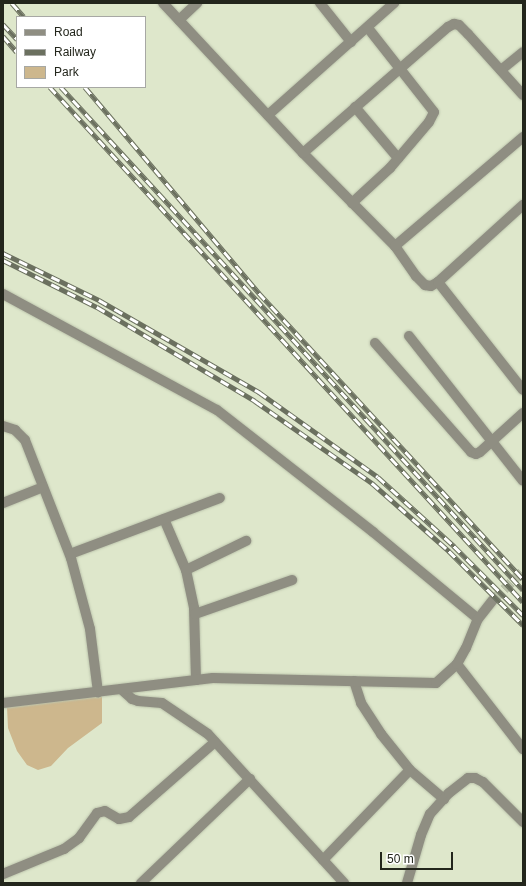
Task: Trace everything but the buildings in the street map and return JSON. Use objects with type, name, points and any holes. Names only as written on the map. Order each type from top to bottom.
[{"type":"street","points":[[163,3],[303,153],[395,246],[416,276],[425,285],[431,286],[438,282],[523,205]]},
{"type":"street","points":[[179,20],[197,3]]},
{"type":"street","points":[[320,3],[351,42]]},
{"type":"street","points":[[268,115],[368,28],[394,3]]},
{"type":"street","points":[[303,153],[448,26],[454,24],[464,30],[523,95]]},
{"type":"street","points":[[352,203],[384,174],[429,122],[434,112],[368,28]]},
{"type":"street","points":[[501,70],[523,52]]},
{"type":"street","points":[[355,107],[398,158]]},
{"type":"street","points":[[395,246],[523,137]]},
{"type":"street","points":[[438,282],[523,390]]},
{"type":"street","points":[[3,294],[218,410],[373,532],[478,619]]},
{"type":"street","points":[[409,336],[523,481]]},
{"type":"street","points":[[375,343],[471,452],[476,454],[523,413]]},
{"type":"street","points":[[3,426],[15,430],[25,440],[70,554],[90,629],[98,692]]},
{"type":"street","points":[[3,503],[43,487]]},
{"type":"street","points":[[70,554],[220,498]]},
{"type":"street","points":[[164,519],[186,570],[195,614],[196,680]]},
{"type":"street","points":[[186,570],[246,541]]},
{"type":"street","points":[[195,614],[292,580]]},
{"type":"street","points":[[3,703],[214,678],[436,683],[457,664],[466,648],[478,619],[493,600]]},
{"type":"street","points":[[457,664],[523,749]]},
{"type":"street","points":[[354,681],[361,703],[382,734],[410,770],[444,799]]},
{"type":"street","points":[[121,689],[132,699],[162,703],[208,734],[344,883]]},
{"type":"street","points":[[4,872],[64,849],[79,838],[97,813],[108,812],[119,820],[128,817],[215,742]]},
{"type":"street","points":[[323,860],[410,770]]},
{"type":"street","points":[[407,883],[421,835],[430,814],[444,799],[468,778],[475,778],[483,782],[523,822]]},
{"type":"street","points":[[141,883],[250,779]]},
{"type":"green space","points":[[102,695],[102,723],[68,748],[51,766],[38,770],[27,765],[17,751],[8,728],[7,707]]},
{"type":"tunnel","points":[[493,600],[523,571]]},
{"type":"railway","points":[[12,3],[23,16]]},
{"type":"railway","points":[[3,24],[16,38]]},
{"type":"railway","points":[[3,36],[16,51]]},
{"type":"railway","points":[[51,88],[523,602]]},
{"type":"railway","points":[[62,88],[523,590]]},
{"type":"railway","points":[[86,88],[259,293],[523,579]]},
{"type":"railway","points":[[3,253],[99,300],[259,392],[378,477],[454,546],[523,615]]},
{"type":"railway","points":[[3,260],[97,307],[255,401],[372,483],[449,551],[523,625]]}]
